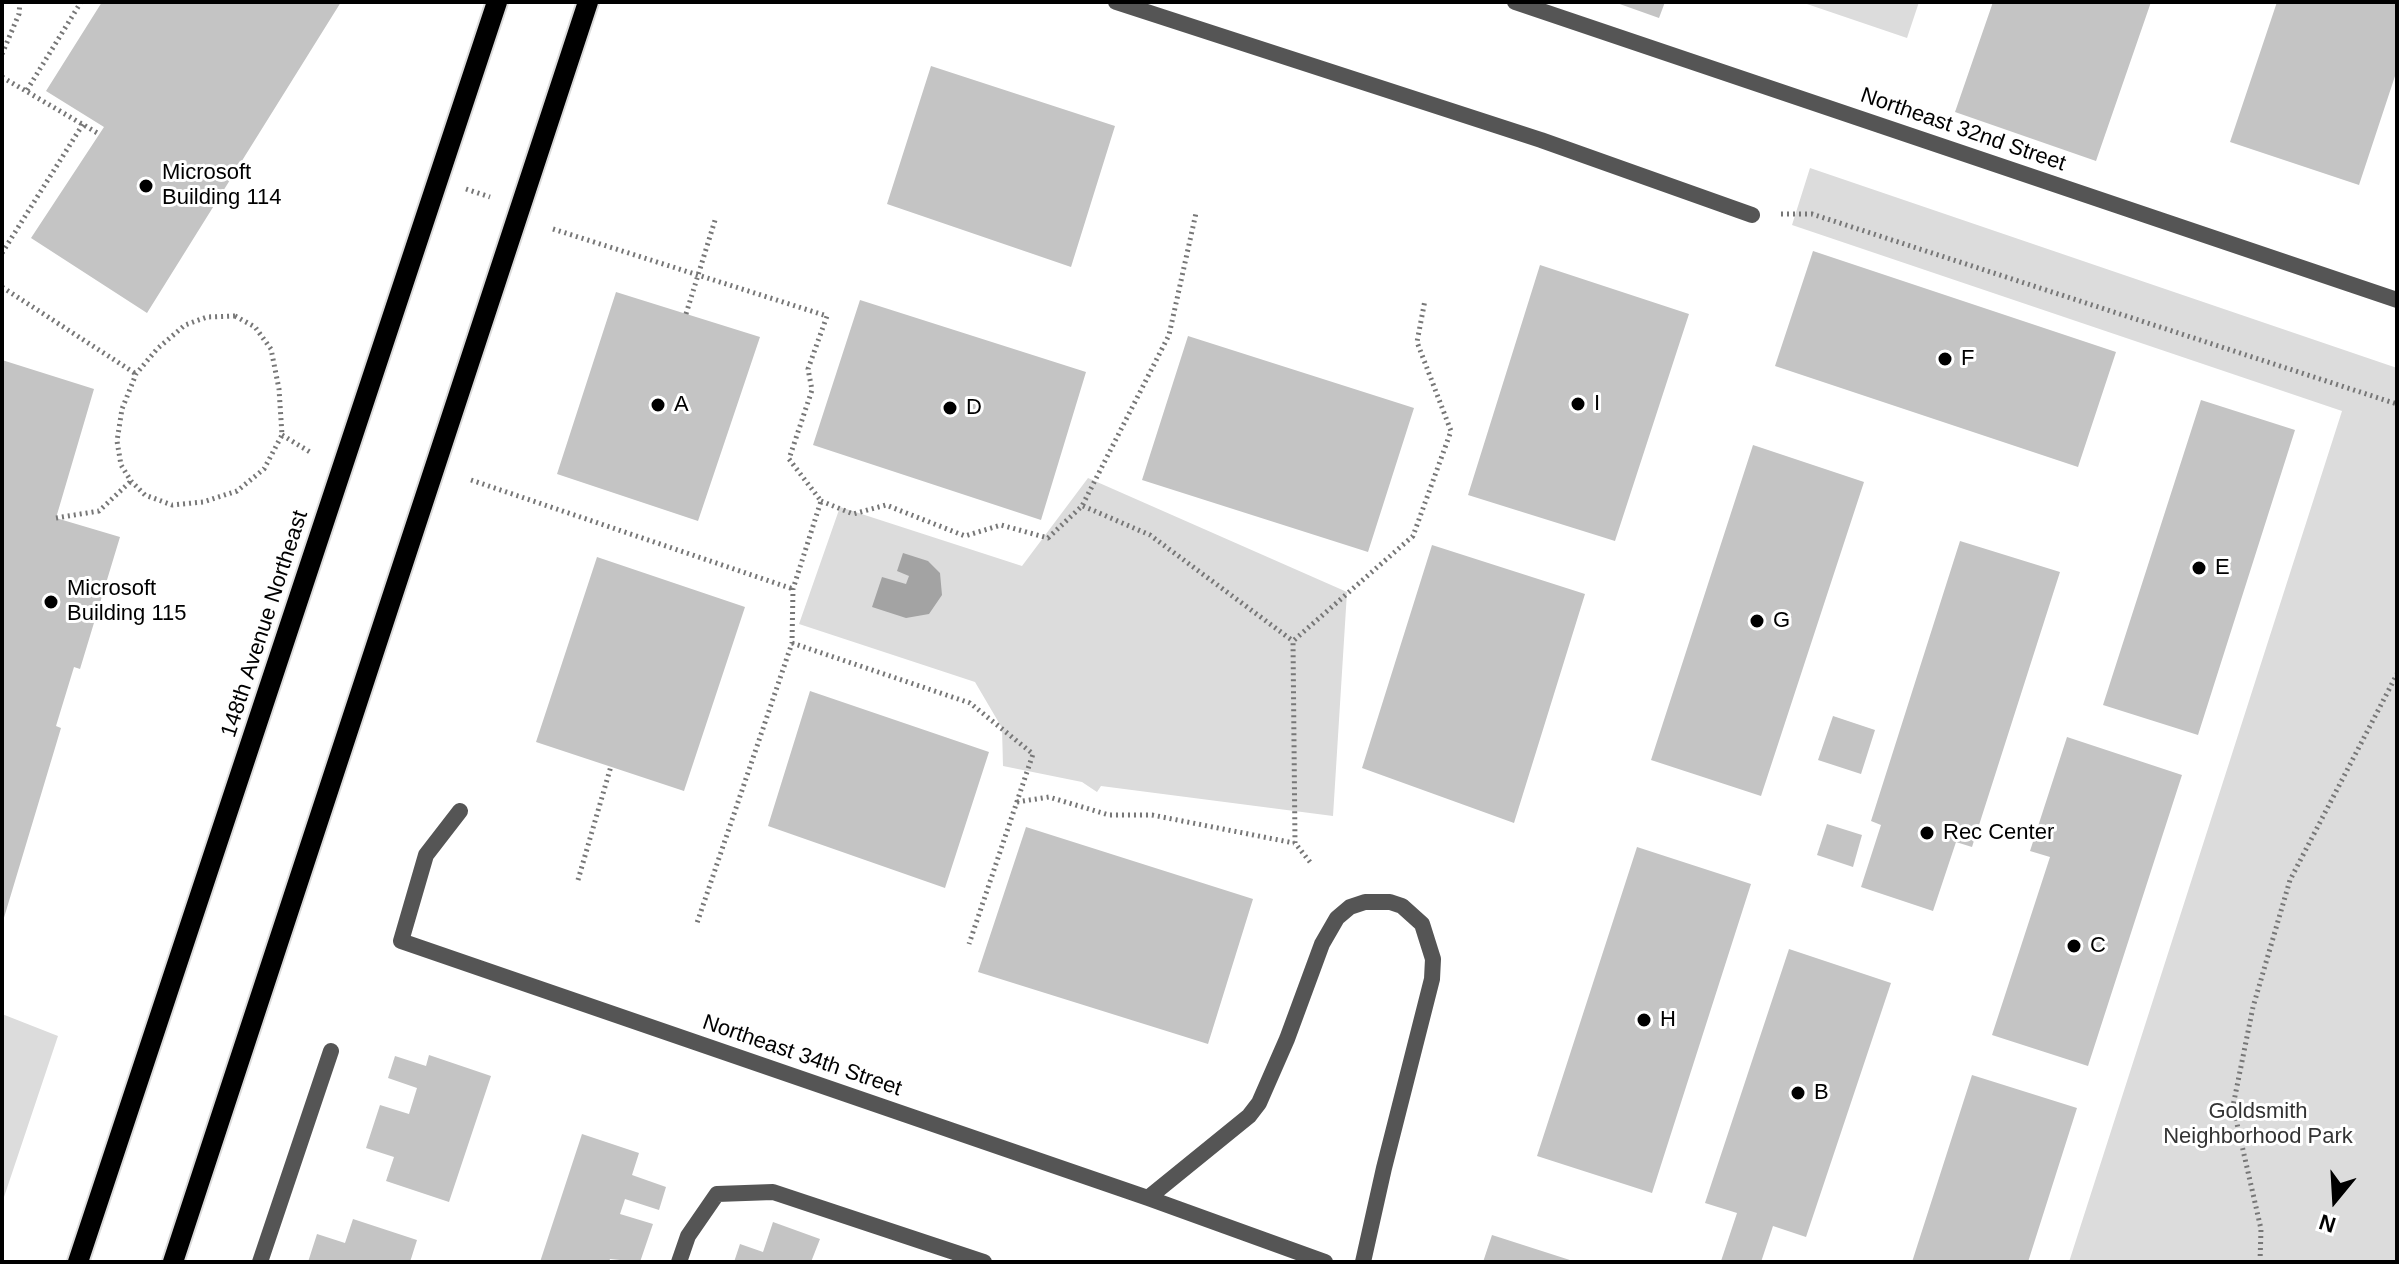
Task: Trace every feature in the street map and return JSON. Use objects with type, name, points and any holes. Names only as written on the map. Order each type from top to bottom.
[{"type":"main road","name":"148th Avenue Northeast","points":[[78,1262],[497,2]]},
{"type":"main road","points":[[173,1262],[588,2]]},
{"type":"street","points":[[1116,2],[1541,140],[1752,215]]},
{"type":"street","name":"Northeast 32nd Street","points":[[1515,2],[2397,300]]},
{"type":"street","name":"Northeast 34th Street","points":[[460,811],[426,855],[401,941],[1325,1262]]},
{"type":"street","points":[[1148,1198],[1249,1116],[1259,1103],[1287,1039],[1322,944],[1337,918],[1350,907],[1365,902],[1390,902],[1402,906],[1422,924],[1433,959],[1432,979],[1363,1262]]},
{"type":"street","points":[[260,1262],[331,1051]]},
{"type":"street","points":[[679,1262],[688,1236],[717,1194],[773,1192],[984,1262]]},
{"type":"path","points":[[2,54],[19,14],[20,2]]},
{"type":"path","points":[[27,90],[81,2]]},
{"type":"path","points":[[2,77],[99,134]]},
{"type":"path","points":[[2,253],[83,124]]},
{"type":"path","points":[[462,187],[499,200]]},
{"type":"path","points":[[553,229],[827,316],[808,369],[812,390],[789,459],[821,501],[853,514],[886,505],[965,536],[1001,525],[1048,538],[1082,506],[1169,335],[1196,213]]},
{"type":"path","points":[[1752,215],[1812,214],[2397,404]]},
{"type":"path","points":[[686,314],[716,217]]},
{"type":"path","points":[[2,287],[136,374]]},
{"type":"path","points":[[1310,862],[1295,843],[1293,641],[1413,536],[1451,431],[1417,342],[1425,300]]},
{"type":"path","points":[[235,316],[255,327],[271,349],[279,389],[282,435],[264,469],[237,491],[203,502],[172,505],[145,495],[121,465],[117,441],[122,409],[136,374],[157,349],[185,325],[207,317],[235,316]]},
{"type":"path","points":[[282,435],[310,452]]},
{"type":"path","points":[[471,480],[793,589]]},
{"type":"path","points":[[56,518],[99,511],[131,481]]},
{"type":"path","points":[[697,923],[792,643],[793,589],[821,501]]},
{"type":"path","points":[[1082,506],[1150,535],[1293,641]]},
{"type":"path","points":[[792,643],[970,703],[1033,754],[969,944]]},
{"type":"path","points":[[2260,1262],[2261,1229],[2233,1106],[2253,1007],[2290,880],[2397,674]]},
{"type":"path","points":[[578,880],[611,766]]},
{"type":"path","points":[[1017,802],[1049,797],[1109,815],[1152,815],[1295,843]]},
{"type":"green space","points":[[1801,2],[1919,2],[1907,38]]},
{"type":"green space","name":"Goldsmith Neighborhood Park","points":[[1810,168],[2397,368],[2397,1262],[2069,1262],[2342,411],[1792,225]]},
{"type":"green space","points":[[1088,478],[1347,592],[1333,816],[1101,786],[1097,792],[1082,782],[1003,766],[1002,728],[975,682],[799,624],[840,507],[1022,566]]},
{"type":"green space","points":[[2,1014],[58,1036],[2,1203]]},
{"type":"shaded area","points":[[903,553],[928,561],[940,573],[942,595],[929,614],[906,618],[872,607],[882,577],[906,584],[909,576],[897,571]]},
{"type":"building","name":"Microsoft Building 114","points":[[102,2],[341,2],[147,313],[31,238],[104,127],[46,91]]},
{"type":"building","points":[[1614,2],[1665,2],[1659,18]]},
{"type":"building","points":[[1993,2],[2151,2],[2096,161],[1955,112]]},
{"type":"building","points":[[2277,2],[2397,2],[2397,70],[2359,185],[2230,142]]},
{"type":"building","points":[[931,66],[1115,126],[1071,267],[887,204]]},
{"type":"building","name":"F","points":[[1813,251],[2116,352],[2078,467],[1775,366]]},
{"type":"building","name":"I","points":[[1540,265],[1689,314],[1615,541],[1468,495]]},
{"type":"building","name":"A","points":[[616,292],[760,337],[698,521],[557,474]]},
{"type":"building","name":"D","points":[[860,300],[1086,372],[1041,520],[813,445]]},
{"type":"building","points":[[1188,336],[1414,408],[1368,552],[1142,480]]},
{"type":"building","name":"Microsoft Building 115","points":[[2,360],[94,389],[56,518],[120,537],[80,669],[74,667],[56,726],[61,728],[3,921]]},
{"type":"building","name":"E","points":[[2201,400],[2295,430],[2198,735],[2103,705]]},
{"type":"building","name":"G","points":[[1753,445],[1864,482],[1761,796],[1651,760]]},
{"type":"building","points":[[1960,541],[2060,572],[1972,847],[1956,842],[1933,911],[1861,887],[1881,825],[1871,821]]},
{"type":"building","points":[[1432,545],[1585,594],[1514,823],[1362,768]]},
{"type":"building","points":[[597,557],[745,607],[684,791],[536,742]]},
{"type":"building","points":[[810,691],[989,752],[945,888],[768,826]]},
{"type":"building","points":[[1833,716],[1875,730],[1861,774],[1818,760]]},
{"type":"building","name":"C","points":[[2067,737],[2182,775],[2088,1066],[1992,1035],[2050,857],[2030,851]]},
{"type":"building","points":[[1827,824],[1862,835],[1853,867],[1817,855]]},
{"type":"building","points":[[1026,827],[1253,899],[1208,1044],[978,972]]},
{"type":"building","name":"H","points":[[1637,847],[1751,884],[1652,1193],[1537,1156]]},
{"type":"building","name":"B","points":[[1789,949],[1891,983],[1806,1237],[1773,1226],[1761,1262],[1723,1262],[1737,1213],[1705,1203]]},
{"type":"building","points":[[429,1055],[491,1076],[449,1202],[386,1181],[394,1157],[366,1148],[380,1105],[409,1114],[417,1088],[388,1078],[395,1056],[426,1066]]},
{"type":"building","points":[[1972,1075],[2077,1108],[2028,1262],[1912,1262]]},
{"type":"building","points":[[582,1134],[639,1153],[632,1175],[666,1187],[659,1210],[625,1199],[620,1214],[653,1224],[640,1262],[610,1259],[609,1262],[540,1262]]},
{"type":"building","points":[[353,1219],[417,1240],[410,1262],[308,1262],[317,1234],[345,1243]]},
{"type":"building","points":[[773,1222],[820,1239],[811,1262],[734,1262],[740,1244],[763,1252]]},
{"type":"building","points":[[1492,1235],[1573,1261],[1573,1262],[1483,1262]]},
{"type":"place","name":"Microsoft Building 114","points":[[146,186]]},
{"type":"place","name":"F","points":[[1945,359]]},
{"type":"place","name":"I","points":[[1578,404]]},
{"type":"place","name":"A","points":[[658,405]]},
{"type":"place","name":"D","points":[[950,408]]},
{"type":"place","name":"E","points":[[2199,568]]},
{"type":"place","name":"Microsoft Building 115","points":[[51,602]]},
{"type":"place","name":"G","points":[[1757,621]]},
{"type":"place","name":"Rec Center","points":[[1927,833]]},
{"type":"place","name":"C","points":[[2074,946]]},
{"type":"place","name":"H","points":[[1644,1020]]},
{"type":"place","name":"B","points":[[1798,1093]]}]
